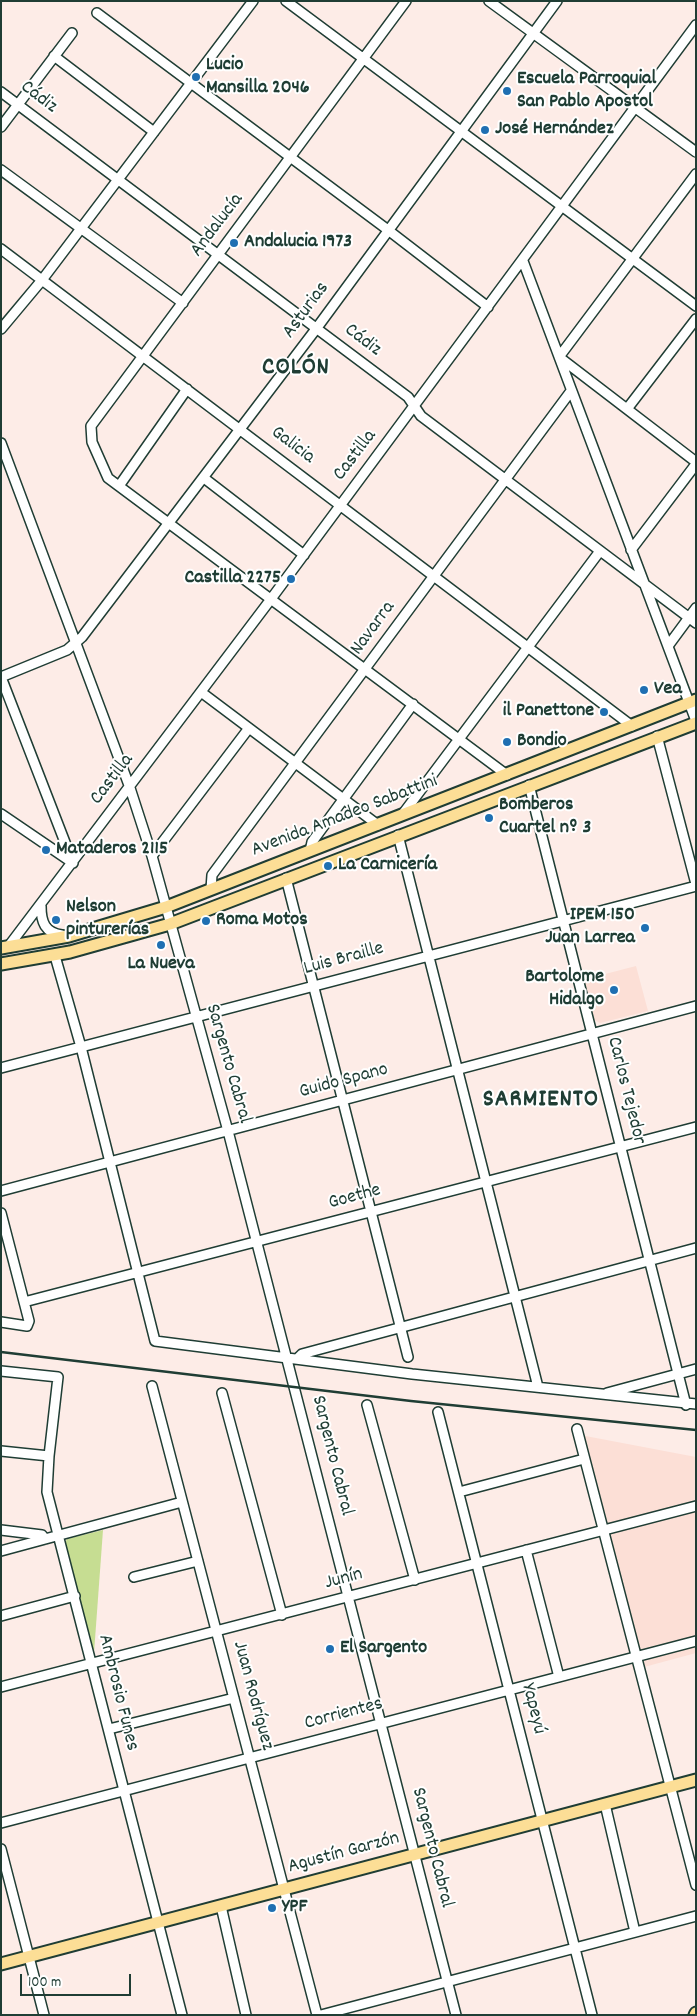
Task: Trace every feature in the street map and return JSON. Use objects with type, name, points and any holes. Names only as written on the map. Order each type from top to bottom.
[{"type":"main road","name":"Avenida Amadeo Sabattini","points":[[5,947],[69,936],[166,907],[692,702]]},
{"type":"main road","name":"Avenida Amadeo Sabattini","points":[[1,964],[55,956],[109,943],[170,924],[696,722]]},
{"type":"main road","name":"Agustín Garzón","points":[[1,1964],[696,1780]]},
{"type":"street","points":[[1,329],[42,280],[253,1]]},
{"type":"street","points":[[286,1],[696,306]]},
{"type":"street","name":"Andalucía","points":[[119,486],[108,478],[92,442],[91,426],[406,1]]},
{"type":"street","points":[[489,1],[696,152]]},
{"type":"street","name":"Asturias","points":[[1,677],[67,650],[76,644],[316,329],[557,1]]},
{"type":"street","points":[[97,13],[388,230],[488,308]]},
{"type":"street","name":"Castilla","points":[[5,947],[41,906],[130,788],[696,26]]},
{"type":"street","points":[[1,127],[72,32]]},
{"type":"street","points":[[54,56],[154,132]]},
{"type":"street","name":"Cádiz","points":[[1,92],[408,397],[421,416],[692,621]]},
{"type":"street","points":[[1,170],[183,303]]},
{"type":"street","points":[[559,357],[696,174]]},
{"type":"street","name":"Galicia","points":[[1,250],[529,646],[632,726]]},
{"type":"street","points":[[523,261],[631,550],[692,702],[696,722]]},
{"type":"street","points":[[627,409],[696,319]]},
{"type":"street","points":[[559,357],[696,463],[631,550]]},
{"type":"street","points":[[187,389],[119,486],[507,775]]},
{"type":"street","name":"Navarra","points":[[211,889],[212,875],[572,391]]},
{"type":"street","name":"Sargento Cabral","points":[[1,443],[130,788],[152,856],[257,1241],[292,1358],[349,1597],[456,2015]]},
{"type":"street","points":[[204,478],[304,555]]},
{"type":"street","points":[[402,816],[600,551]]},
{"type":"street","points":[[668,646],[692,621],[696,608]]},
{"type":"street","points":[[1,677],[73,863]]},
{"type":"street","points":[[201,692],[378,825]]},
{"type":"street","points":[[310,850],[312,842],[413,704]]},
{"type":"street","points":[[152,856],[250,728]]},
{"type":"street","points":[[657,736],[696,885]]},
{"type":"street","name":"Carlos Tejedor","points":[[529,785],[678,1374],[691,1405]]},
{"type":"street","points":[[1,814],[73,863]]},
{"type":"street","points":[[398,836],[538,1387]]},
{"type":"street","points":[[286,878],[408,1357]]},
{"type":"street","name":"Luis Braille","points":[[1,1068],[696,885]]},
{"type":"street","points":[[41,906],[41,916],[46,928],[54,934],[69,936]]},
{"type":"street","points":[[55,956],[81,1047],[155,1341],[691,1405]]},
{"type":"street","name":"Guido Spano","points":[[1,1191],[696,1006]]},
{"type":"street","name":"Goethe","points":[[24,1302],[696,1127]]},
{"type":"street","points":[[1,1212],[29,1321],[27,1326],[1,1322]]},
{"type":"street","points":[[292,1358],[696,1248]]},
{"type":"street","points":[[601,1395],[696,1369]]},
{"type":"street","name":"Ambrosio Funes","points":[[1,1371],[58,1377],[46,1484],[182,2015]]},
{"type":"street","name":"Juan Rodríguez","points":[[152,1386],[251,1757],[317,2015]]},
{"type":"street","points":[[222,1393],[282,1615]]},
{"type":"street","points":[[367,1405],[415,1580]]},
{"type":"street","name":"Yapeyú","points":[[438,1412],[592,2015]]},
{"type":"street","points":[[577,1429],[696,1886]]},
{"type":"street","points":[[1,1451],[48,1456]]},
{"type":"street","points":[[458,1492],[584,1459]]},
{"type":"street","points":[[1,1551],[182,1502]]},
{"type":"street","name":"Junín","points":[[1,1687],[696,1506]]},
{"type":"street","points":[[1,1530],[42,1535],[45,1539]]},
{"type":"street","points":[[526,1550],[558,1677]]},
{"type":"street","points":[[134,1577],[198,1560]]},
{"type":"street","points":[[1,1616],[75,1596]]},
{"type":"street","name":"Corrientes","points":[[1,1824],[696,1641]]},
{"type":"street","points":[[109,1728],[234,1698]]},
{"type":"street","points":[[605,1804],[635,1932]]},
{"type":"street","points":[[1,1849],[44,2015]]},
{"type":"street","points":[[221,1906],[246,2015]]},
{"type":"street","points":[[321,2015],[696,1916]]},
{"type":"shaded area","name":"Bartolome Hidalgo","points":[[636,966],[648,1011],[600,1023],[594,1020],[582,980]]},
{"type":"shaded area","points":[[575,1434],[696,1457],[696,1653],[633,1670]]},
{"type":"green space","points":[[103,1530],[94,1653],[65,1543],[67,1539]]},
{"type":"railway","points":[[1,1352],[411,1401],[696,1430]]},
{"type":"place","name":"Lucio Mansilla 2046","points":[[196,77]]},
{"type":"place","name":"Escuela Parroquial San Pablo Apostol","points":[[507,91]]},
{"type":"place","name":"José Hernández","points":[[485,130]]},
{"type":"place","name":"Andalucia 1973","points":[[234,243]]},
{"type":"place","name":"Castilla 2275","points":[[291,579]]},
{"type":"place","name":"Vea","points":[[644,690]]},
{"type":"place","name":"il Panettone","points":[[604,712]]},
{"type":"place","name":"Bondio","points":[[507,742]]},
{"type":"place","name":"Bomberos Cuartel nº 3","points":[[489,818]]},
{"type":"place","name":"Mataderos 2115","points":[[46,850]]},
{"type":"place","name":"La Carnicería","points":[[328,866]]},
{"type":"place","name":"Nelson pinturerías","points":[[56,920]]},
{"type":"place","name":"Roma Motos","points":[[206,921]]},
{"type":"place","name":"IPEM 150 Juan Larrea","points":[[645,928]]},
{"type":"place","name":"La Nueva","points":[[161,945]]},
{"type":"place","name":"Bartolome Hidalgo","points":[[614,990]]},
{"type":"place","name":"El Sargento","points":[[330,1649]]},
{"type":"place","name":"YPF","points":[[272,1908]]},
{"type":"district","name":"COLÓN","points":[[296,370]]},
{"type":"district","name":"SARMIENTO","points":[[541,1102]]}]
